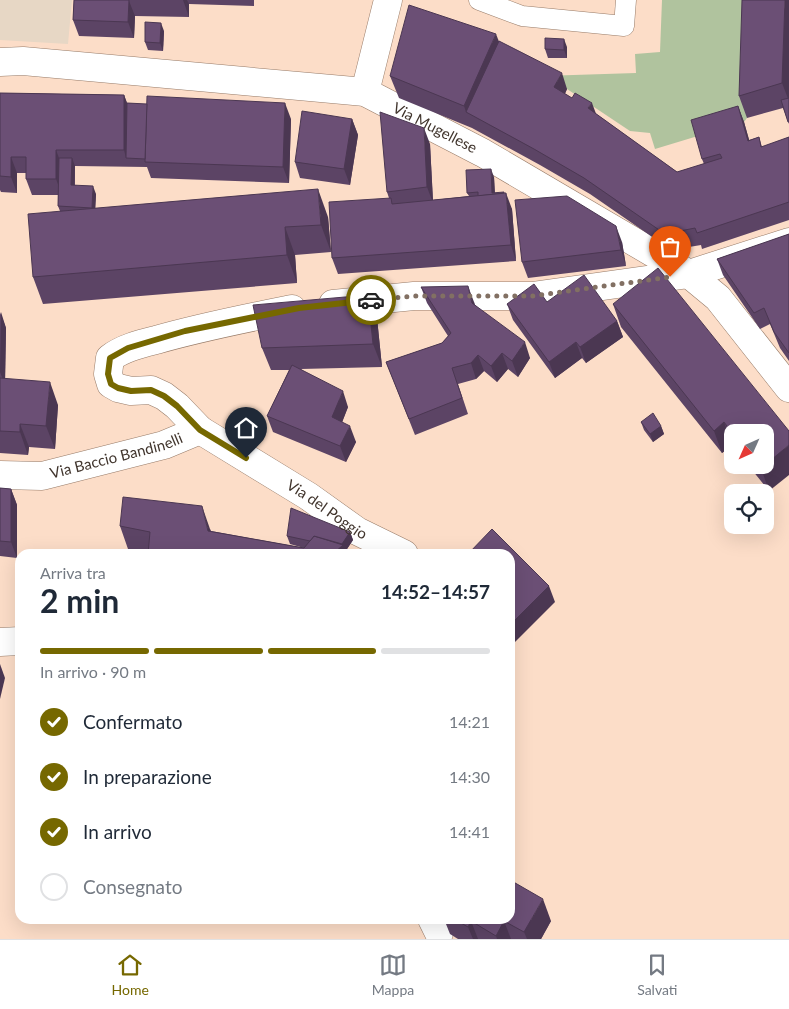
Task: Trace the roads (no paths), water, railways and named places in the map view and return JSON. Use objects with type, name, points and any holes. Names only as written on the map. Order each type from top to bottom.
[{"type":"street","points":[[365,92],[388,0]]},
{"type":"street","name":"Via Mugellese","points":[[0,62],[23,61],[365,92],[483,153],[689,274],[718,298],[789,388]]},
{"type":"street","points":[[689,274],[789,242]]},
{"type":"street","name":"Via Baccio Bandinelli","points":[[0,475],[42,476],[164,445],[200,430],[177,406],[164,396],[151,390],[131,391],[118,388],[111,384],[108,374],[110,358],[128,348],[185,331],[299,308],[414,296],[532,296],[689,274]]},
{"type":"street","name":"Via del Poggio","points":[[200,430],[308,496],[357,531],[394,549]]},
{"type":"street","points":[[0,642],[15,641]]},
{"type":"lane","points":[[479,0],[522,16],[624,26],[626,0]]}]
